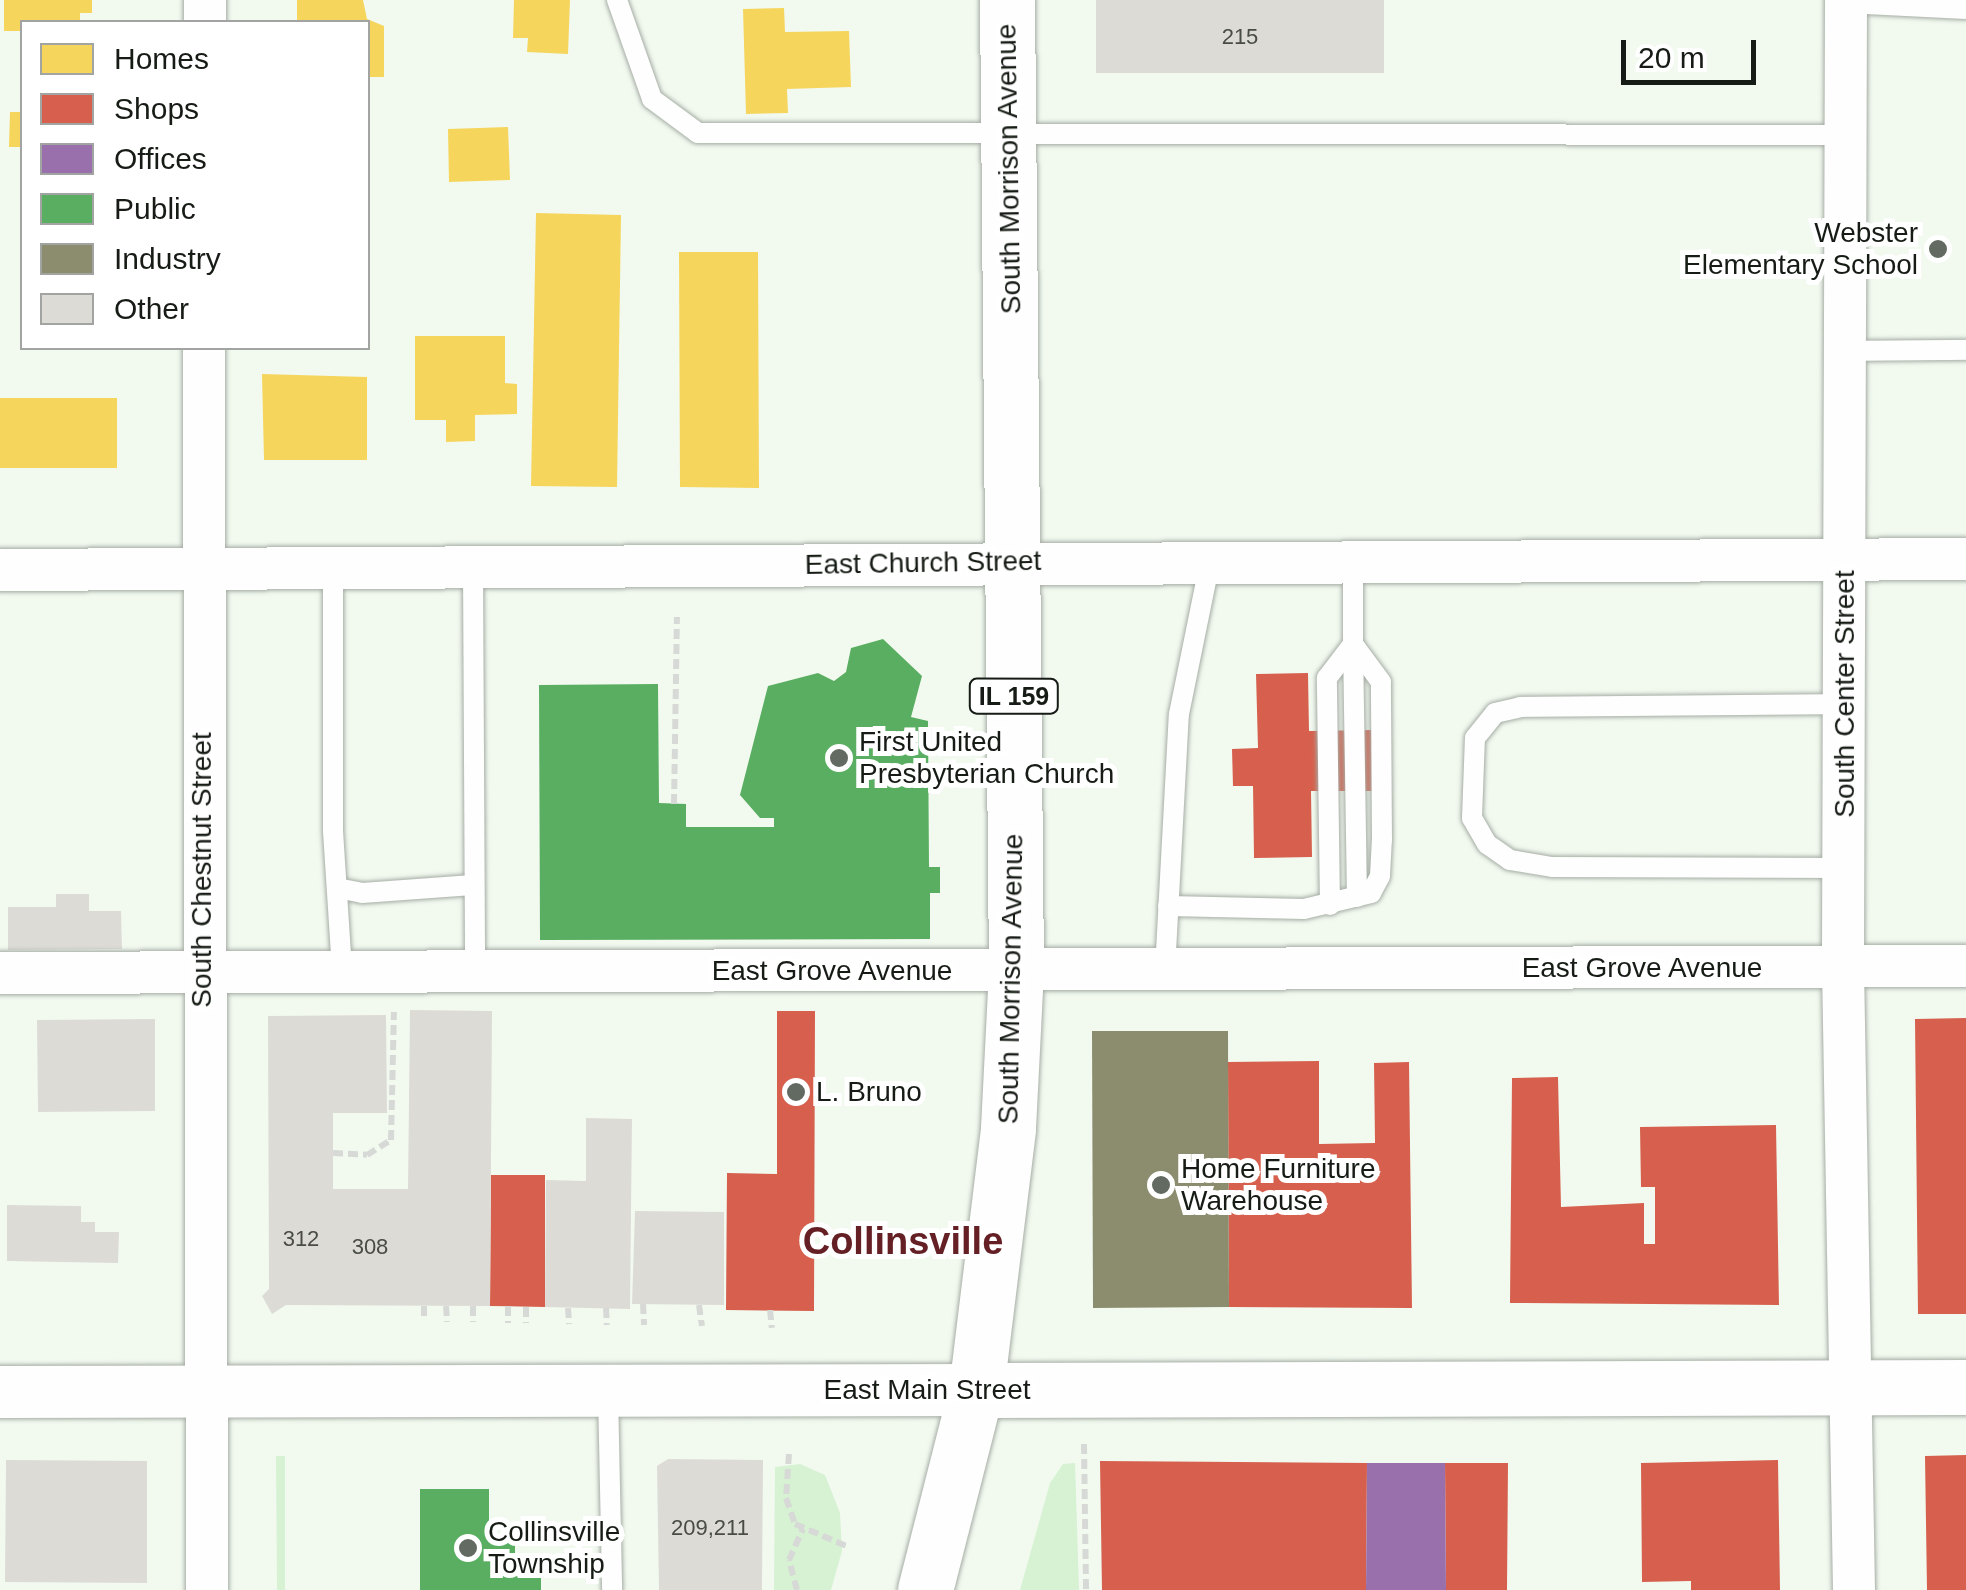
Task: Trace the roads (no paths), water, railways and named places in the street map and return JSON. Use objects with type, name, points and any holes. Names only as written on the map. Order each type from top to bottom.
[{"type":"main road","name":"South Morrison Avenue","points":[[925,1590],[976,1390],[1008,1128],[1016,972],[1007,0]]},
{"type":"main road","name":"East Main Street","points":[[976,1390],[1966,1387]]},
{"type":"street","name":"South Center Street","points":[[1846,2],[1843,966],[1854,1388],[1854,1590]]},
{"type":"street","name":"South Chestnut Street","points":[[204,350],[202,971],[207,1590]]},
{"type":"street","name":"East Church Street","points":[[0,570],[1846,557],[1966,560]]},
{"type":"street","name":"East Grove Avenue","points":[[0,973],[1966,966]]},
{"type":"street","name":"East Main Street","points":[[0,1392],[976,1390]]},
{"type":"lane","points":[[617,0],[652,99],[698,133],[1008,137],[1844,135]]},
{"type":"lane","points":[[1846,2],[1966,9]]},
{"type":"lane","points":[[1844,352],[1966,350]]},
{"type":"lane","points":[[1168,906],[1330,904],[1371,893],[1380,876],[1381,682],[1353,644],[1353,560]]},
{"type":"lane","points":[[1165,970],[1179,714],[1210,561]]},
{"type":"lane","points":[[473,567],[474,971]]},
{"type":"lane","points":[[333,568],[337,888],[342,972]]},
{"type":"lane","points":[[1330,904],[1327,678],[1353,644]]},
{"type":"lane","points":[[1844,868],[1552,866],[1510,860],[1486,844],[1472,818],[1475,738],[1495,713],[1520,707],[1845,704]]},
{"type":"lane","points":[[337,888],[379,893],[473,885]]},
{"type":"lane","points":[[608,1390],[612,1590]]},
{"type":"place","name":"Webster Elementary School","points":[[1938,249]]},
{"type":"place","name":"First United Presbyterian Church","points":[[839,758]]},
{"type":"place","name":"L. Bruno","points":[[796,1092]]},
{"type":"place","name":"Home Furniture Warehouse","points":[[1161,1185]]},
{"type":"place","name":"Collinsville Township","points":[[468,1548]]},
{"type":"district","name":"Collinsville","points":[[903,1242]]}]
